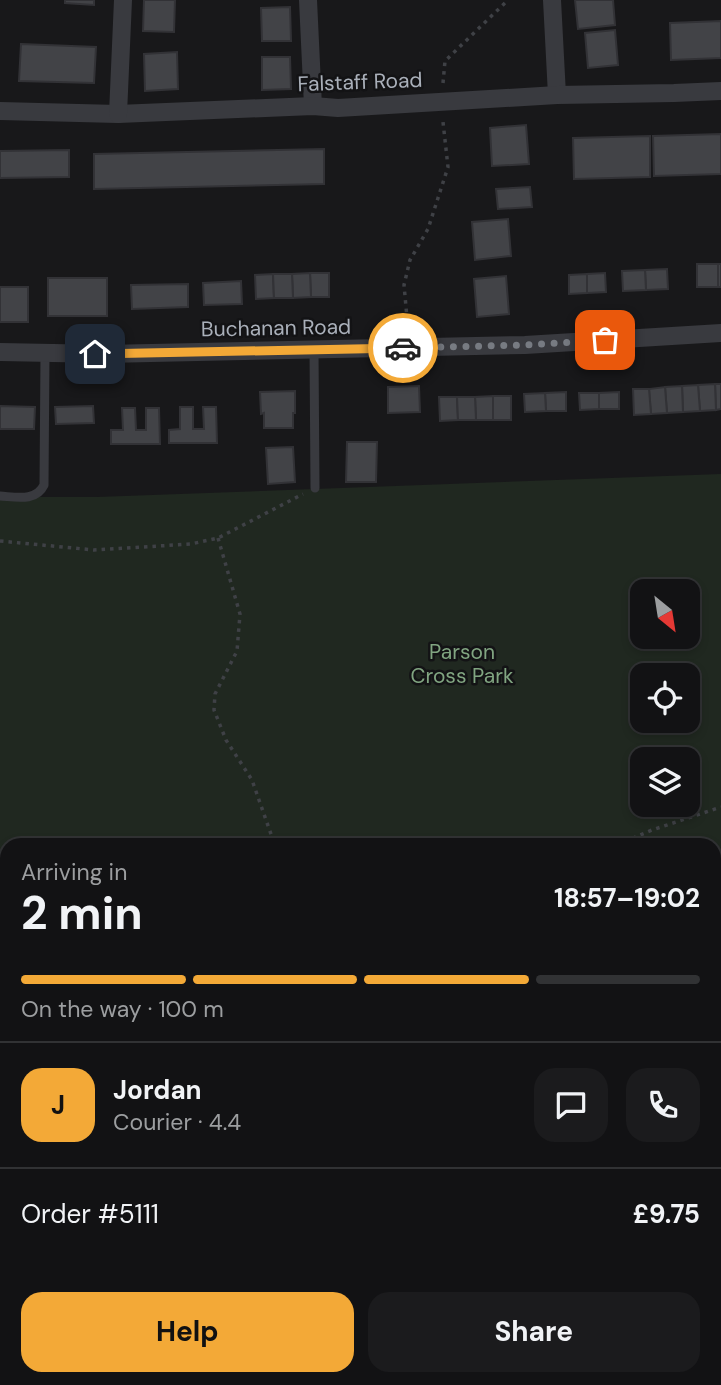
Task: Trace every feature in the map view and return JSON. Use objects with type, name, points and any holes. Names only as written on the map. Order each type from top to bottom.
[{"type":"street","points":[[118,114],[123,0]]},
{"type":"street","points":[[308,0],[313,106]]},
{"type":"street","points":[[552,0],[557,95]]},
{"type":"street","name":"Falstaff Road","points":[[0,111],[118,114],[313,106],[338,108],[557,95],[721,90]]},
{"type":"street","name":"Buchanan Road","points":[[0,352],[105,355],[525,345],[721,333]]},
{"type":"lane","points":[[314,350],[314,488]]},
{"type":"lane","points":[[0,496],[33,497],[40,493],[44,485],[45,353]]},
{"type":"path","points":[[410,348],[404,285],[410,260],[428,229],[447,167],[441,102],[444,61],[508,0]]},
{"type":"path","points":[[0,541],[94,550],[191,544],[218,538],[314,488]]},
{"type":"path","points":[[218,538],[240,614],[237,651],[215,694],[214,710],[226,740],[252,780],[274,838]]},
{"type":"path","points":[[633,838],[721,807]]},
{"type":"green space","name":"Parson Cross Park","points":[[721,474],[721,838],[0,838],[0,497],[97,497]]},
{"type":"building","points":[[65,0],[94,0],[94,5],[65,3]]},
{"type":"building","points":[[144,0],[175,0],[174,32],[143,31]]},
{"type":"building","points":[[575,0],[613,0],[615,25],[578,29]]},
{"type":"building","points":[[290,7],[291,41],[262,41],[261,8]]},
{"type":"building","points":[[721,21],[721,58],[671,60],[670,23]]},
{"type":"building","points":[[615,30],[618,65],[588,68],[585,33]]},
{"type":"building","points":[[21,44],[96,47],[94,83],[19,81]]},
{"type":"building","points":[[177,52],[178,89],[145,91],[144,54]]},
{"type":"building","points":[[262,57],[290,57],[291,89],[262,90]]},
{"type":"building","points":[[526,125],[529,164],[492,166],[490,128]]},
{"type":"building","points":[[721,134],[721,174],[654,176],[653,136]]},
{"type":"building","points":[[650,136],[650,177],[574,179],[573,138]]},
{"type":"building","points":[[324,149],[324,184],[94,189],[94,154]]},
{"type":"building","points":[[69,150],[69,177],[0,178],[0,151]]},
{"type":"building","points":[[530,187],[532,207],[498,209],[496,189]]},
{"type":"building","points":[[508,219],[511,256],[475,260],[472,222]]},
{"type":"building","points":[[697,264],[718,264],[718,287],[697,287]]},
{"type":"building","points":[[718,264],[721,264],[721,287],[718,287]]},
{"type":"building","points":[[667,269],[668,289],[646,290],[645,270]]},
{"type":"building","points":[[645,270],[646,290],[623,291],[622,271]]},
{"type":"building","points":[[310,273],[329,273],[329,297],[311,297]]},
{"type":"building","points":[[310,273],[311,297],[293,298],[292,274]]},
{"type":"building","points":[[605,273],[606,292],[587,293],[587,274]]},
{"type":"building","points":[[273,274],[274,298],[256,299],[255,275]]},
{"type":"building","points":[[273,274],[292,274],[293,298],[274,298]]},
{"type":"building","points":[[587,274],[587,293],[569,294],[569,275]]},
{"type":"building","points":[[506,276],[509,314],[477,317],[474,279]]},
{"type":"building","points":[[48,278],[107,278],[107,316],[48,316]]},
{"type":"building","points":[[241,281],[242,304],[204,305],[203,283]]},
{"type":"building","points":[[188,284],[188,307],[132,309],[131,285]]},
{"type":"building","points":[[0,287],[28,287],[28,322],[0,322]]},
{"type":"building","points":[[715,384],[721,384],[721,409],[716,410]]},
{"type":"building","points":[[715,384],[716,410],[700,411],[698,385]]},
{"type":"building","points":[[698,385],[700,411],[683,412],[682,386]]},
{"type":"building","points":[[419,386],[420,412],[388,413],[388,387]]},
{"type":"building","points":[[682,386],[683,412],[667,413],[665,387]]},
{"type":"building","points":[[665,387],[667,413],[651,414],[649,389]]},
{"type":"building","points":[[633,389],[649,389],[651,414],[634,415]]},
{"type":"building","points":[[295,391],[293,428],[264,428],[260,392]]},
{"type":"building","points":[[566,392],[566,411],[546,411],[545,393]]},
{"type":"building","points":[[619,392],[619,409],[599,409],[599,393]]},
{"type":"building","points":[[545,393],[546,411],[525,412],[524,394]]},
{"type":"building","points":[[579,393],[599,393],[599,409],[580,410]]},
{"type":"building","points":[[493,396],[511,396],[511,420],[493,420]]},
{"type":"building","points":[[493,396],[493,420],[476,420],[475,397]]},
{"type":"building","points":[[439,397],[457,397],[458,420],[440,421]]},
{"type":"building","points":[[457,397],[475,397],[476,420],[458,420]]},
{"type":"building","points":[[0,406],[35,407],[34,429],[0,429]]},
{"type":"building","points":[[93,406],[94,423],[56,424],[55,407]]},
{"type":"building","points":[[180,407],[193,407],[193,429],[204,429],[203,407],[216,407],[217,443],[169,443],[169,430],[180,429]]},
{"type":"building","points":[[122,408],[135,408],[136,430],[146,430],[146,408],[159,408],[160,444],[111,444],[111,430],[123,430]]},
{"type":"building","points":[[347,442],[377,442],[376,482],[346,482]]},
{"type":"building","points":[[293,447],[295,482],[268,484],[266,448]]},
{"type":"way so far","points":[[403,348],[605,340]]},
{"type":"route","points":[[95,354],[403,348]]}]
